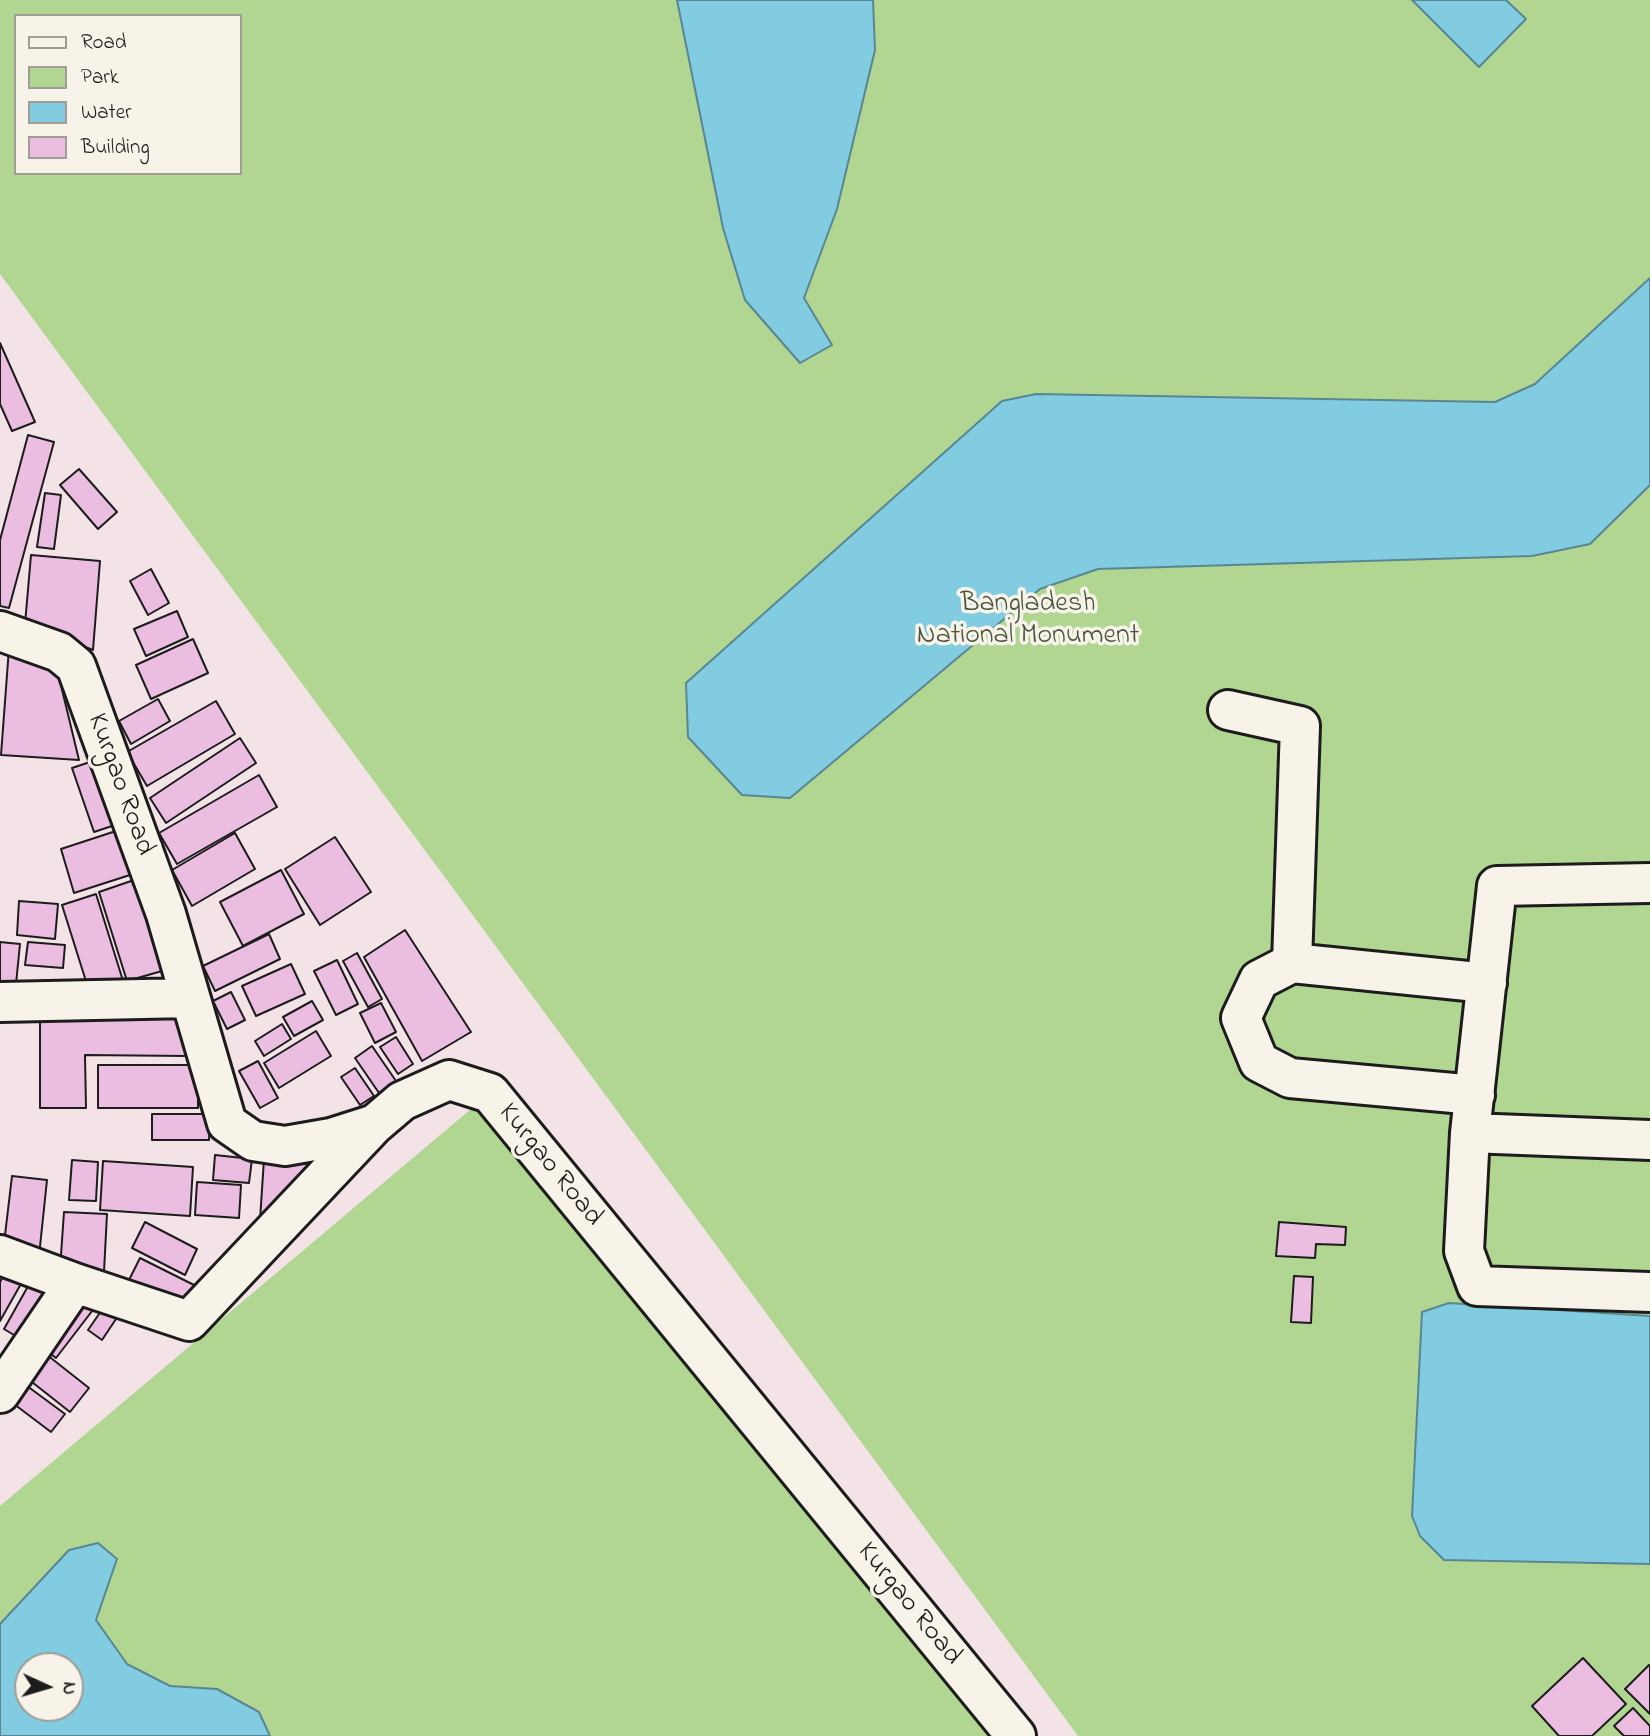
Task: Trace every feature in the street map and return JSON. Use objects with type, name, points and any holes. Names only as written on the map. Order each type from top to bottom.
[{"type":"street","name":"Kurgao Road","points":[[0,631],[59,652],[76,666],[166,914],[228,1123],[253,1141],[285,1146],[331,1139],[375,1124],[402,1101],[449,1080],[490,1093],[1016,1736]]},
{"type":"street","points":[[1228,710],[1300,726],[1292,963]]},
{"type":"street","points":[[1650,883],[1497,886],[1470,1133],[1464,1251],[1477,1286],[1650,1292]]},
{"type":"street","points":[[1475,1095],[1290,1078],[1259,1062],[1241,1018],[1259,980],[1292,963],[1487,983]]},
{"type":"street","points":[[0,1002],[190,998]]},
{"type":"street","points":[[0,1255],[189,1321],[375,1124]]},
{"type":"street","points":[[1470,1133],[1650,1140]]},
{"type":"street","points":[[0,1393],[75,1283]]},
{"type":"green space","name":"Bangladesh National Monument","points":[[0,0],[1650,0],[1650,1736],[1078,1736],[0,274]]},
{"type":"green space","points":[[490,1093],[1017,1736],[0,1736],[0,1506]]},
{"type":"water","points":[[677,0],[873,0],[875,50],[837,209],[804,298],[832,345],[800,363],[745,300],[723,228]]},
{"type":"water","points":[[1412,0],[1506,0],[1526,19],[1479,67]]},
{"type":"water","points":[[1650,278],[1650,485],[1590,544],[1532,556],[1098,569],[1040,589],[790,798],[742,795],[688,737],[686,683],[1002,401],[1036,394],[1495,402],[1535,384]]},
{"type":"water","points":[[1449,1303],[1650,1316],[1650,1564],[1444,1560],[1420,1536],[1412,1516],[1422,1312]]},
{"type":"water","points":[[98,1543],[117,1559],[96,1620],[127,1664],[170,1686],[217,1689],[259,1712],[270,1736],[0,1736],[0,1624],[69,1550]]},
{"type":"building","points":[[0,343],[35,422],[12,431],[0,404]]},
{"type":"building","points":[[28,435],[54,442],[9,608],[0,606],[0,540]]},
{"type":"building","points":[[79,469],[117,512],[98,529],[60,485]]},
{"type":"building","points":[[45,493],[61,495],[54,549],[37,547]]},
{"type":"building","points":[[31,555],[100,561],[93,650],[25,624]]},
{"type":"building","points":[[151,569],[169,603],[148,615],[130,581]]},
{"type":"building","points":[[177,611],[188,637],[146,656],[134,629]]},
{"type":"building","points":[[193,639],[208,673],[151,699],[136,665]]},
{"type":"building","points":[[9,648],[58,673],[79,760],[1,755]]},
{"type":"building","points":[[158,699],[170,721],[131,744],[119,721]]},
{"type":"building","points":[[216,701],[235,734],[147,786],[127,752]]},
{"type":"building","points":[[240,738],[256,763],[166,823],[150,798]]},
{"type":"building","points":[[99,759],[121,823],[94,832],[72,768]]},
{"type":"building","points":[[259,775],[277,807],[177,864],[159,833]]},
{"type":"building","points":[[119,830],[133,874],[74,893],[61,849]]},
{"type":"building","points":[[235,833],[255,869],[192,906],[172,870]]},
{"type":"building","points":[[335,837],[371,892],[320,925],[285,869]]},
{"type":"building","points":[[281,870],[304,914],[243,946],[220,902]]},
{"type":"building","points":[[134,880],[162,971],[127,981],[99,892]]},
{"type":"building","points":[[96,894],[124,984],[90,994],[62,905]]},
{"type":"building","points":[[19,901],[58,904],[55,939],[17,935]]},
{"type":"building","points":[[405,930],[471,1032],[422,1061],[364,957]]},
{"type":"building","points":[[269,934],[280,959],[215,991],[203,966]]},
{"type":"building","points":[[0,942],[20,944],[16,984],[0,982]]},
{"type":"building","points":[[28,942],[65,945],[63,968],[25,965]]},
{"type":"building","points":[[357,953],[382,999],[368,1007],[343,961]]},
{"type":"building","points":[[337,960],[358,1004],[336,1015],[314,971]]},
{"type":"building","points":[[291,964],[305,994],[256,1016],[242,986]]},
{"type":"building","points":[[231,992],[245,1020],[227,1029],[213,1001]]},
{"type":"building","points":[[312,1001],[323,1020],[294,1036],[283,1017]]},
{"type":"building","points":[[381,1003],[396,1032],[375,1043],[360,1013]]},
{"type":"building","points":[[40,1009],[187,1010],[187,1056],[85,1055],[86,1108],[40,1108]]},
{"type":"building","points":[[282,1024],[291,1039],[264,1056],[255,1041]]},
{"type":"building","points":[[316,1031],[331,1056],[279,1088],[264,1063]]},
{"type":"building","points":[[396,1037],[413,1064],[398,1074],[380,1047]]},
{"type":"building","points":[[372,1046],[396,1081],[379,1093],[355,1058]]},
{"type":"building","points":[[258,1061],[278,1098],[260,1108],[239,1071]]},
{"type":"building","points":[[98,1065],[198,1065],[198,1108],[98,1108]]},
{"type":"building","points":[[355,1068],[374,1096],[360,1105],[341,1077]]},
{"type":"building","points":[[152,1114],[210,1114],[209,1140],[152,1140]]},
{"type":"building","points":[[344,1154],[260,1220],[264,1159]]},
{"type":"building","points":[[215,1155],[252,1159],[249,1183],[213,1180]]},
{"type":"building","points":[[72,1160],[98,1162],[96,1201],[69,1200]]},
{"type":"building","points":[[103,1161],[193,1167],[190,1216],[100,1210]]},
{"type":"building","points":[[12,1176],[47,1180],[39,1256],[3,1252]]},
{"type":"building","points":[[197,1182],[241,1185],[239,1218],[195,1215]]},
{"type":"building","points":[[64,1212],[107,1214],[104,1272],[60,1269]]},
{"type":"building","points":[[145,1222],[197,1249],[185,1275],[132,1248]]},
{"type":"building","points":[[1279,1222],[1346,1227],[1345,1245],[1316,1244],[1315,1258],[1276,1256]]},
{"type":"building","points":[[140,1258],[198,1287],[185,1313],[127,1284]]},
{"type":"building","points":[[9,1265],[26,1275],[0,1321],[0,1282]]},
{"type":"building","points":[[36,1272],[62,1287],[29,1344],[4,1329]]},
{"type":"building","points":[[1294,1276],[1313,1277],[1311,1323],[1291,1322]]},
{"type":"building","points":[[81,1288],[99,1302],[56,1358],[37,1343]]},
{"type":"building","points":[[106,1304],[120,1313],[102,1340],[88,1330]]},
{"type":"building","points":[[37,1347],[89,1388],[70,1412],[18,1371]]},
{"type":"building","points":[[19,1380],[65,1414],[51,1432],[6,1398]]},
{"type":"building","points":[[1583,1658],[1626,1704],[1592,1736],[1559,1736],[1532,1706]]},
{"type":"building","points":[[1650,1666],[1650,1714],[1625,1689]]},
{"type":"building","points":[[1633,1708],[1650,1726],[1650,1736],[1624,1736],[1614,1726]]}]
